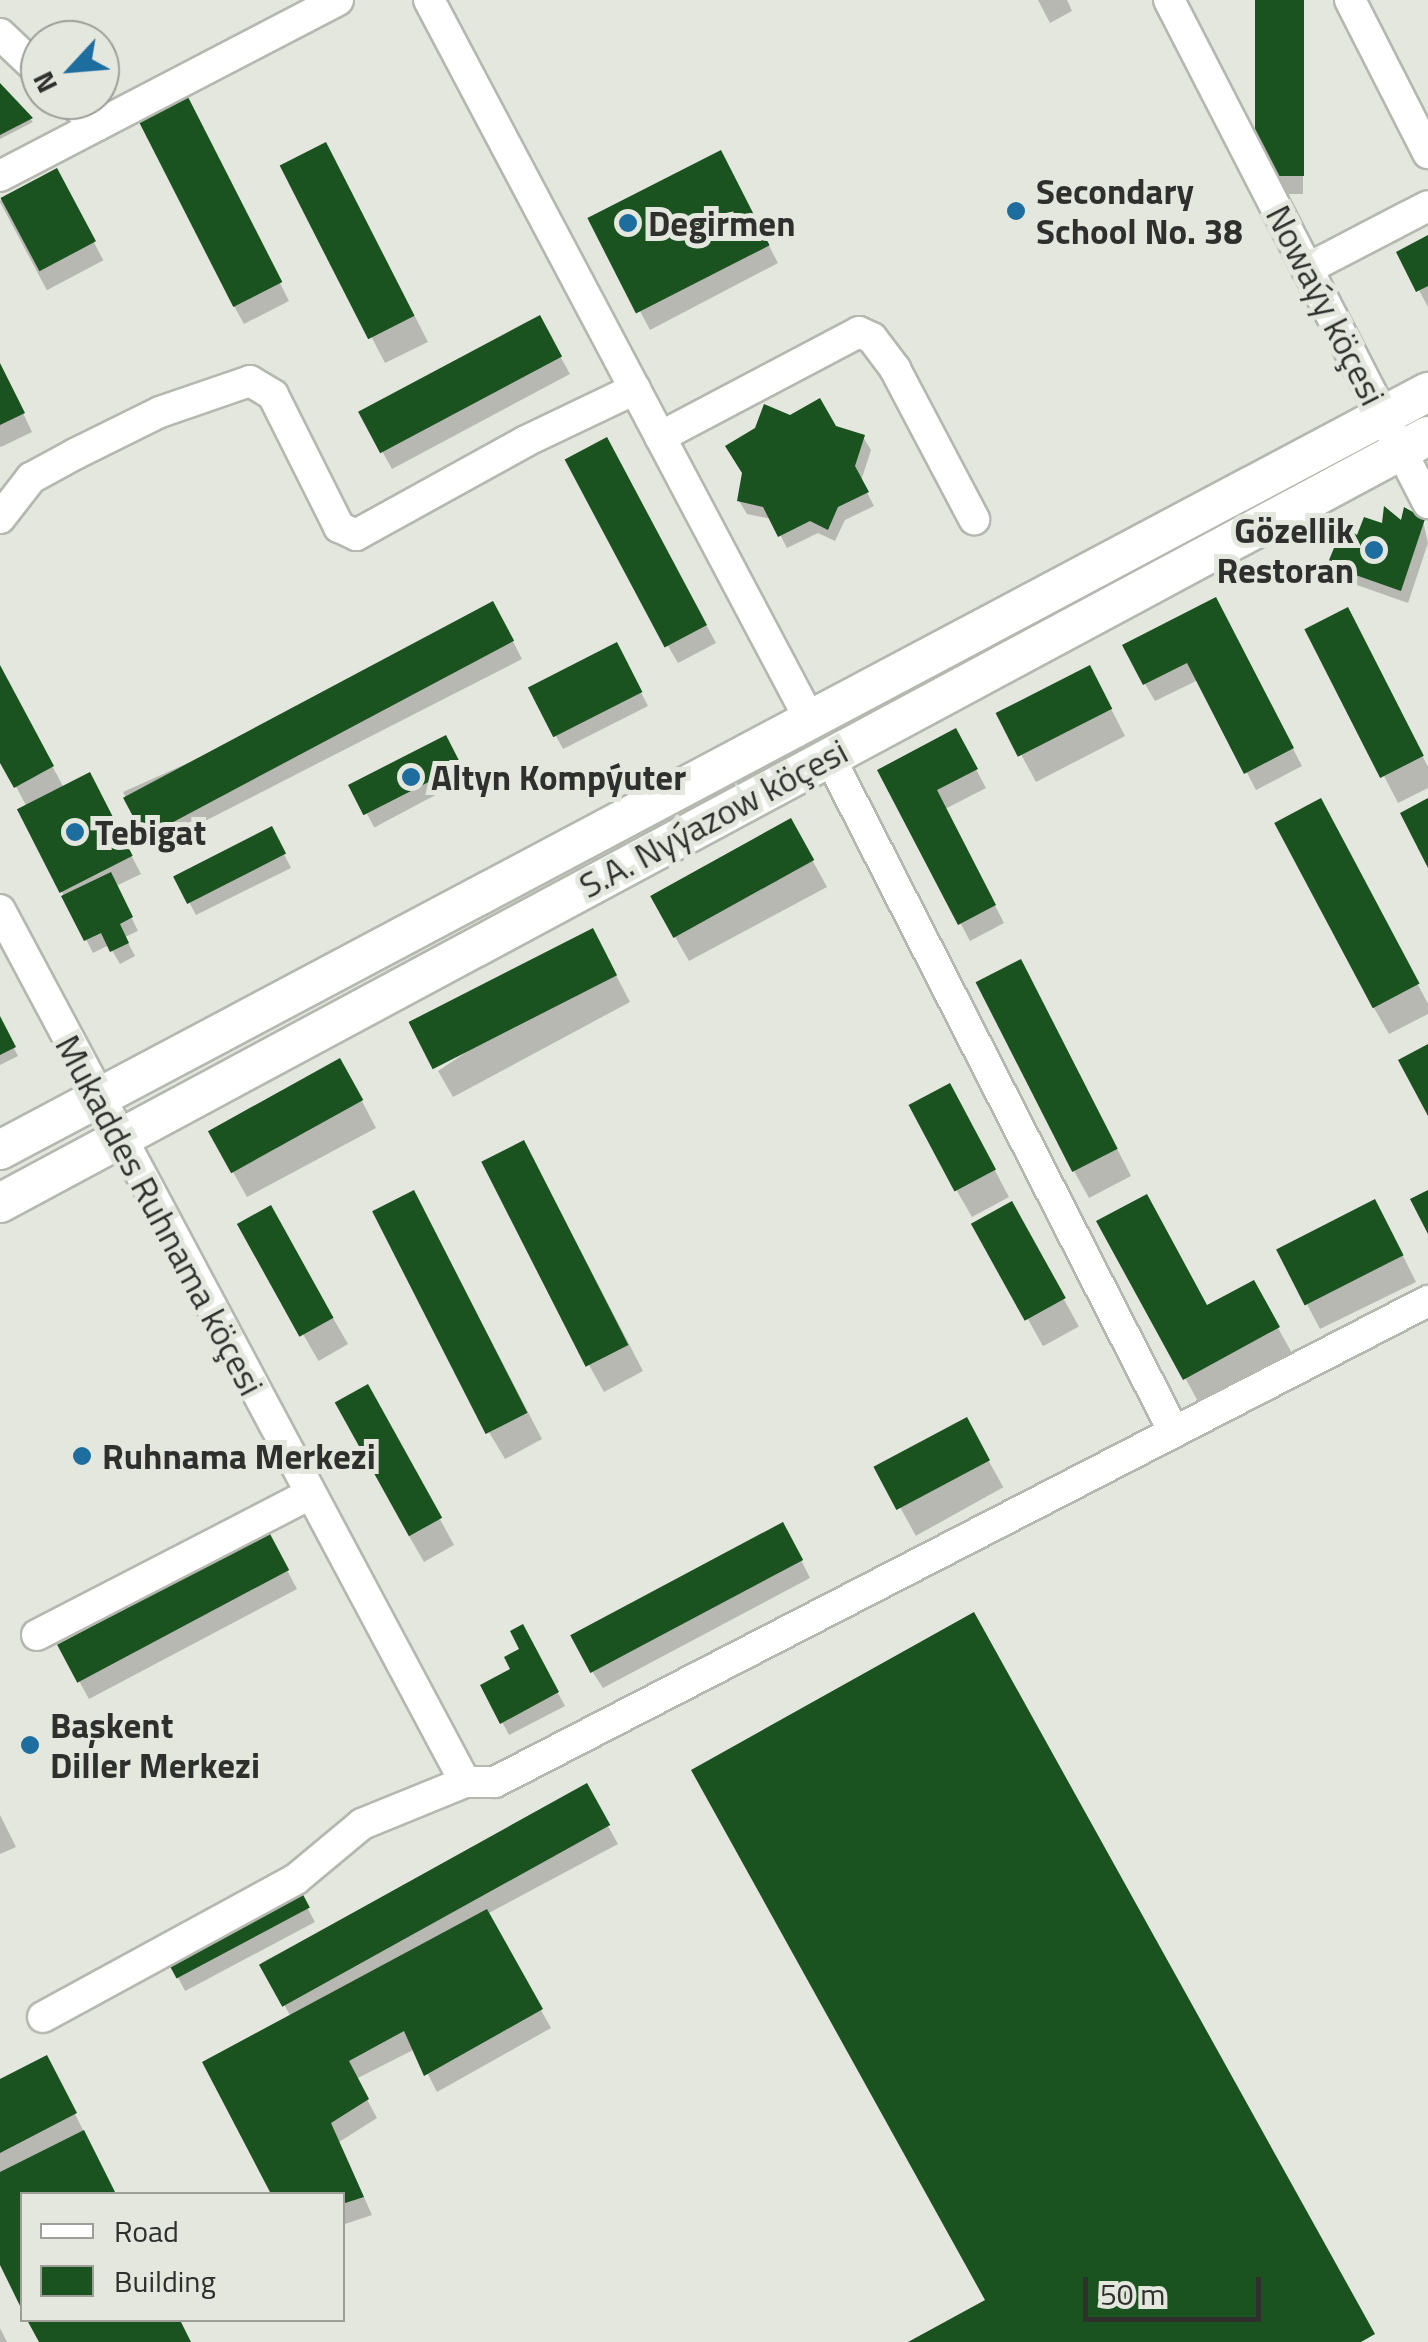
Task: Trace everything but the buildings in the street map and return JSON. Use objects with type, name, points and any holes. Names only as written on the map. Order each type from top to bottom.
[{"type":"main road","name":"S.A. Nyýazow köçesi","points":[[0,1150],[1428,392]]},
{"type":"main road","name":"S.A. Nyýazow köçesi","points":[[0,1203],[117,1136],[1414,443]]},
{"type":"street","points":[[0,176],[338,0]]},
{"type":"street","points":[[429,0],[810,720]]},
{"type":"street","name":"Nowaýy köçesi","points":[[1169,0],[1383,416],[1414,443],[1428,504]]},
{"type":"street","points":[[1350,0],[1428,153]]},
{"type":"street","points":[[0,34],[20,53]]},
{"type":"street","points":[[91,120],[97,126]]},
{"type":"street","points":[[1307,269],[1428,206]]},
{"type":"street","points":[[660,437],[859,332],[872,338],[895,369],[974,519]]},
{"type":"street","points":[[0,518],[32,478],[75,454],[160,412],[250,381],[273,395],[339,527],[356,535],[526,440],[635,389]]},
{"type":"street","points":[[829,756],[1174,1432]]},
{"type":"street","name":"Mukaddes Ruhnama köçesi","points":[[0,910],[117,1136],[465,1782]]},
{"type":"street","points":[[43,2017],[296,1879],[362,1824],[465,1782],[495,1782],[1428,1302]]},
{"type":"street","points":[[37,1635],[310,1494]]},
{"type":"place","name":"Secondary School No. 38","points":[[1016,211]]},
{"type":"place","name":"Degirmen","points":[[628,223]]},
{"type":"place","name":"Gözellik Restoran","points":[[1374,550]]},
{"type":"place","name":"Altyn Kompýuter","points":[[411,777]]},
{"type":"place","name":"Tebigat","points":[[75,832]]},
{"type":"place","name":"Ruhnama Merkezi","points":[[82,1456]]},
{"type":"place","name":"Başkent Diller Merkezi","points":[[30,1745]]}]
